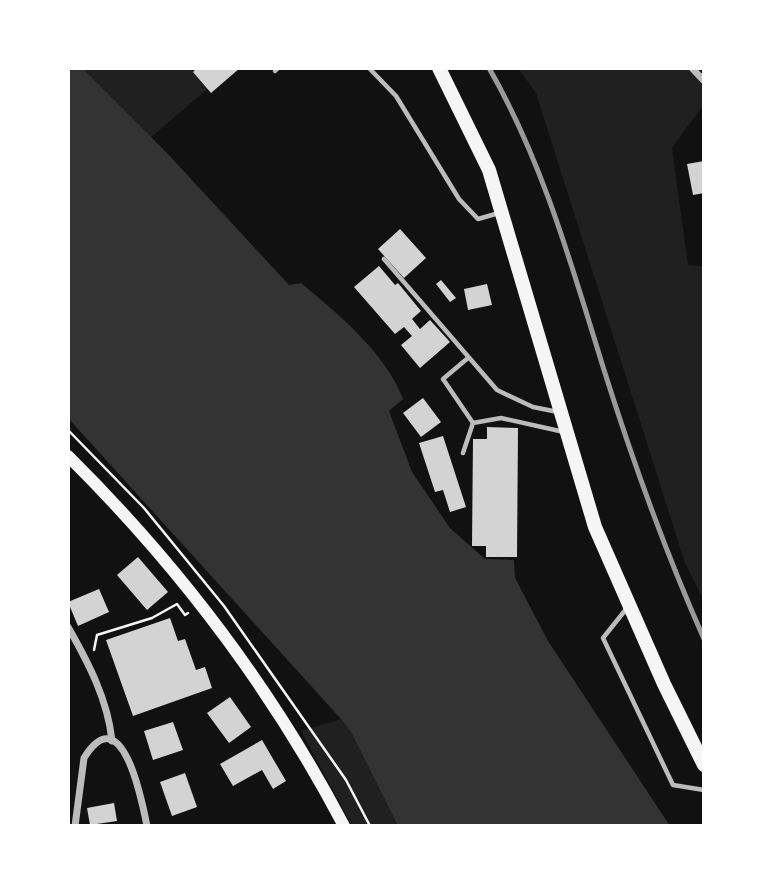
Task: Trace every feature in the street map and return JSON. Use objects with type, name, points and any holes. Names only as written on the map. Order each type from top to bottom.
[{"type":"main road","points":[[439,68],[489,170],[596,527],[664,684],[704,765]]},
{"type":"main road","points":[[68,456],[105,492],[164,560],[234,648],[295,736],[344,826]]},
{"type":"street","points":[[692,68],[704,81]]},
{"type":"street","points":[[68,627],[91,668],[111,728],[112,741]]},
{"type":"street","points":[[75,826],[84,758],[94,745],[102,740],[112,741],[125,751],[140,792],[148,826]]},
{"type":"lane","points":[[369,68],[396,96],[459,199],[478,219],[503,212]]},
{"type":"lane","points":[[384,259],[497,390],[533,407],[562,412]]},
{"type":"lane","points":[[468,358],[443,379],[473,423]]},
{"type":"lane","points":[[473,423],[501,418],[568,433]]},
{"type":"lane","points":[[463,453],[473,423]]},
{"type":"lane","points":[[629,604],[603,638],[673,785],[704,790]]},
{"type":"path","points":[[91,668],[97,635],[152,618],[177,604],[185,615]]},
{"type":"shaded area","points":[[68,68],[82,68],[166,152],[289,285],[301,283],[345,321],[373,350],[403,399],[389,411],[412,472],[450,528],[485,559],[514,560],[515,578],[548,641],[670,826],[398,826],[351,732],[341,719],[68,418]]},
{"type":"shaded area","points":[[81,68],[232,68],[150,138]]},
{"type":"shaded area","points":[[518,68],[688,68],[704,88],[704,104],[672,148],[688,265],[704,267],[704,601],[685,563],[536,93]]},
{"type":"shaded area","points":[[341,719],[351,732],[398,826],[352,826],[301,731]]},
{"type":"building","points":[[197,68],[240,68],[211,93],[193,72]]},
{"type":"building","points":[[704,161],[704,193],[693,195],[687,164]]},
{"type":"building","points":[[400,229],[426,258],[404,278],[378,249]]},
{"type":"building","points":[[379,266],[395,285],[398,283],[421,311],[412,319],[420,329],[430,320],[450,342],[420,368],[401,345],[412,336],[404,327],[395,334],[354,287]]},
{"type":"building","points":[[441,280],[456,298],[450,302],[436,284]]},
{"type":"building","points":[[487,284],[492,305],[468,310],[464,289]]},
{"type":"building","points":[[423,398],[441,422],[421,437],[403,413]]},
{"type":"building","points":[[487,427],[518,428],[517,557],[486,557],[486,546],[472,546],[473,439],[487,439]]},
{"type":"building","points":[[443,436],[466,507],[450,512],[443,490],[435,492],[419,443]]},
{"type":"building","points":[[138,557],[168,592],[147,610],[117,575]]},
{"type":"building","points":[[99,589],[109,612],[78,626],[68,602]]},
{"type":"building","points":[[170,618],[178,641],[185,639],[196,670],[205,667],[212,688],[133,716],[106,640]]},
{"type":"building","points":[[230,697],[251,727],[229,743],[207,713]]},
{"type":"building","points":[[173,722],[183,750],[153,760],[144,731]]},
{"type":"building","points":[[262,740],[286,781],[273,789],[262,770],[233,786],[220,764]]},
{"type":"building","points":[[185,773],[197,807],[172,816],[160,782]]},
{"type":"building","points":[[114,803],[117,821],[90,825],[87,808]]},
{"type":"railway","points":[[489,68],[541,178],[638,472],[704,639]]}]
